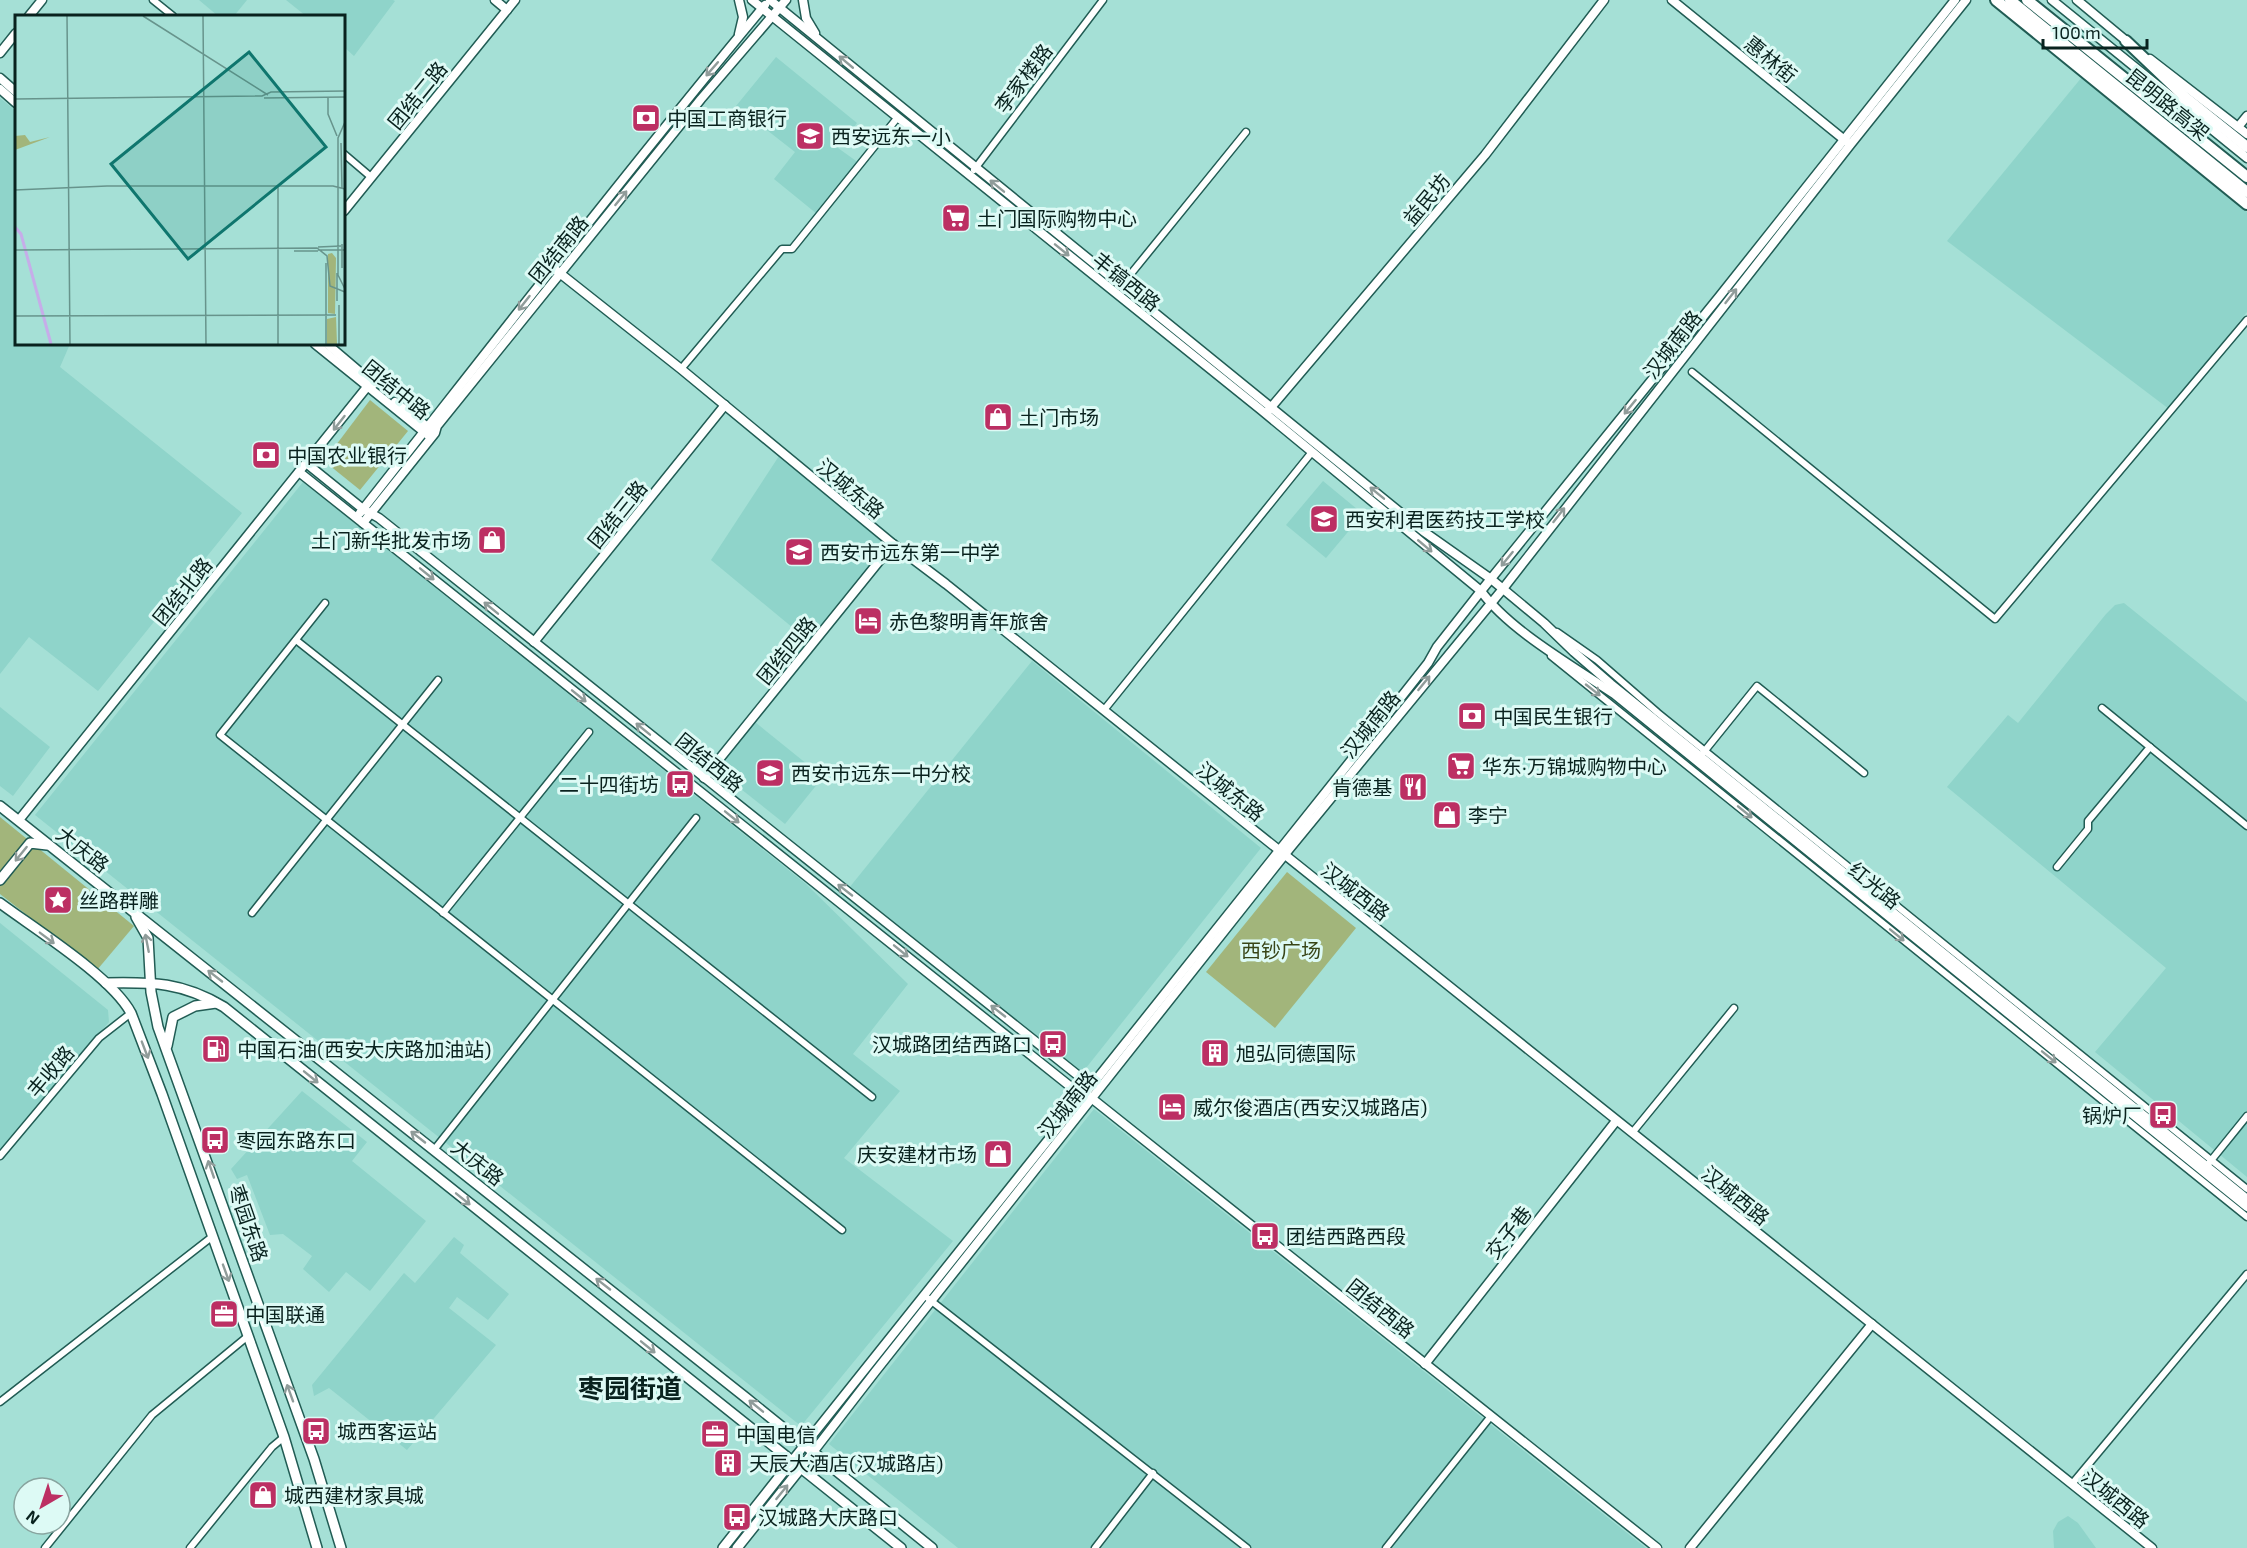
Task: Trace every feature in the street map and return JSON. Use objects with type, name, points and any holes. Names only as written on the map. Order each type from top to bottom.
[{"type":"highway","points":[[1996,0],[2247,204]]},
{"type":"highway","name":"昆明路高架","points":[[2010,0],[2247,192]]},
{"type":"highway","name":"昆明路高架","points":[[2027,0],[2247,177]]},
{"type":"highway","points":[[2126,41],[2186,98],[2245,142]]},
{"type":"main road","name":"大庆路","points":[[0,806],[932,1548]]},
{"type":"main road","points":[[0,880],[30,843],[50,845]]},
{"type":"main road","points":[[0,903],[106,983]]},
{"type":"main road","name":"枣园东路","points":[[131,910],[148,938],[151,982],[158,1026],[314,1460],[341,1548]]},
{"type":"main road","name":"大庆路","points":[[106,983],[151,982],[180,987],[217,1003],[901,1548]]},
{"type":"main road","name":"枣园东路","points":[[106,983],[126,1004],[130,1013],[213,1236],[284,1437],[317,1548]]},
{"type":"main road","points":[[166,1048],[173,1017],[195,1006],[217,1003]]},
{"type":"main road","points":[[249,1027],[261,1012]]},
{"type":"main road","points":[[723,1548],[791,1462]]},
{"type":"main road","points":[[737,1548],[801,1469]]},
{"type":"street","points":[[30,15],[42,0]]},
{"type":"street","points":[[153,0],[172,15]]},
{"type":"street","points":[[495,0],[507,10]]},
{"type":"street","name":"团结二路","points":[[345,210],[515,0]]},
{"type":"street","points":[[733,43],[743,24],[739,0]]},
{"type":"street","name":"丰镐西路","points":[[752,0],[898,117],[1121,286],[1268,411],[1312,452],[1481,591]]},
{"type":"street","name":"团结南路","points":[[429,433],[430,421],[552,267],[770,0]]},
{"type":"street","name":"丰镐西路","points":[[770,0],[783,4],[828,47],[972,172],[1268,411],[1423,531],[1491,579]]},
{"type":"street","points":[[803,0],[810,26],[828,47]]},
{"type":"street","name":"李家楼路","points":[[972,172],[1103,0]]},
{"type":"street","name":"益民坊","points":[[1268,411],[1485,155],[1604,0]]},
{"type":"street","name":"惠林街","points":[[1672,0],[1846,142]]},
{"type":"street","name":"汉城南路","points":[[791,1462],[809,1449],[1282,854],[1491,604],[1954,0]]},
{"type":"street","name":"汉城南路","points":[[1282,854],[1428,663],[1437,646],[1481,591],[1846,142],[1966,0]]},
{"type":"street","points":[[2052,0],[2247,158]]},
{"type":"street","points":[[2077,0],[2126,41],[2238,127],[2245,142]]},
{"type":"street","name":"团结南路","points":[[359,520],[783,4]]},
{"type":"street","points":[[0,53],[15,34]]},
{"type":"street","points":[[0,78],[15,91]]},
{"type":"street","points":[[0,89],[15,102]]},
{"type":"street","points":[[2238,127],[2247,116]]},
{"type":"street","points":[[681,369],[782,249],[792,249],[898,117]]},
{"type":"street","points":[[1121,286],[1246,132]]},
{"type":"street","points":[[345,155],[371,177]]},
{"type":"street","name":"汉城东路","points":[[552,267],[726,405],[893,544],[1299,867]]},
{"type":"street","points":[[1692,372],[1995,619],[2247,320]]},
{"type":"street","name":"团结中路","points":[[316,345],[429,433]]},
{"type":"street","name":"团结中路","points":[[328,345],[360,370],[369,384]]},
{"type":"street","name":"团结北路","points":[[19,820],[369,384]]},
{"type":"street","name":"团结三路","points":[[534,642],[726,405]]},
{"type":"street","points":[[1104,710],[1312,452]]},
{"type":"street","name":"团结西路","points":[[306,463],[1080,1077],[1088,1096]]},
{"type":"street","name":"团结西路","points":[[299,472],[1064,1081],[1088,1096],[1657,1548]]},
{"type":"street","name":"团结四路","points":[[704,778],[893,544]]},
{"type":"street","name":"红光路","points":[[1491,579],[1544,623],[1574,652],[1703,753],[2209,1163],[2247,1198]]},
{"type":"street","name":"红光路","points":[[1481,591],[1491,604],[1533,639],[1623,702],[2247,1207]]},
{"type":"street","points":[[325,603],[220,735],[842,1230]]},
{"type":"street","points":[[1533,639],[1559,663],[2247,1217]]},
{"type":"street","points":[[296,640],[872,1097]]},
{"type":"street","points":[[252,913],[438,680]]},
{"type":"street","points":[[1703,753],[1757,686],[1864,773]]},
{"type":"street","points":[[2103,708],[2247,826]]},
{"type":"street","points":[[443,913],[589,732]]},
{"type":"street","points":[[2057,867],[2088,829],[2088,821],[2150,747]]},
{"type":"street","points":[[434,1150],[696,818]]},
{"type":"street","name":"汉城西路","points":[[1299,867],[2152,1548]]},
{"type":"street","points":[[1632,1133],[1734,1008]]},
{"type":"street","name":"丰收路","points":[[0,1156],[99,1038],[130,1013]]},
{"type":"street","points":[[2247,1116],[2209,1163],[2247,1190]]},
{"type":"street","name":"交子巷","points":[[1425,1364],[1616,1120]]},
{"type":"street","points":[[0,1402],[213,1236]]},
{"type":"street","points":[[2072,1484],[2247,1274]]},
{"type":"street","points":[[928,1299],[1246,1548]]},
{"type":"street","points":[[1690,1548],[1872,1324]]},
{"type":"street","points":[[45,1548],[152,1415],[248,1336]]},
{"type":"street","points":[[1386,1548],[1491,1416]]},
{"type":"street","points":[[190,1548],[272,1447],[284,1437]]},
{"type":"street","name":"汉城南路","points":[[801,1469],[809,1449]]},
{"type":"street","points":[[1095,1548],[1153,1473]]},
{"type":"shaded area","points":[[199,0],[247,0],[235,15],[217,15]]},
{"type":"shaded area","points":[[286,0],[395,1],[354,56],[345,48],[345,15],[305,15]]},
{"type":"shaded area","name":"西安远东一小","points":[[776,57],[857,123],[838,148],[859,163],[817,214],[774,179],[795,152],[736,106]]},
{"type":"shaded area","points":[[2082,77],[2247,212],[2247,312],[2169,409],[1947,241]]},
{"type":"shaded area","points":[[0,98],[15,110],[15,345],[70,345],[60,367],[242,513],[98,691],[29,637],[0,674]]},
{"type":"shaded area","name":"西安市远东第一中学","points":[[779,456],[888,545],[810,642],[711,560]]},
{"type":"shaded area","name":"西安利君医药技工学校","points":[[1323,481],[1363,514],[1326,558],[1286,525]]},
{"type":"shaded area","points":[[303,482],[806,884],[908,984],[853,1054],[900,1091],[844,1158],[953,1241],[801,1426],[35,815]]},
{"type":"shaded area","points":[[2124,603],[2247,702],[2247,1177],[2095,1052],[2166,968],[1947,787],[2008,715],[2018,723],[2106,614],[2115,605]]},
{"type":"shaded area","points":[[1032,661],[1261,848],[1082,1073],[849,888]]},
{"type":"shaded area","points":[[0,707],[50,747],[13,796],[0,786]]},
{"type":"shaded area","name":"西安市远东一中分校","points":[[755,722],[823,777],[785,824],[717,770]]},
{"type":"shaded area","points":[[0,923],[108,1010],[109,1022],[0,1151]]},
{"type":"shaded area","points":[[302,1091],[367,1142],[352,1161],[426,1221],[370,1291],[346,1272],[329,1292],[303,1269],[312,1256],[283,1234],[270,1235],[247,1175],[237,1179],[231,1169]]},
{"type":"shaded area","points":[[1094,1109],[1646,1548],[958,1548],[829,1444]]},
{"type":"shaded area","points":[[454,1237],[464,1245],[460,1253],[509,1294],[488,1320],[457,1297],[449,1308],[496,1345],[407,1450],[329,1388],[314,1396],[312,1385],[404,1273],[415,1283]]},
{"type":"shaded area","points":[[2068,1516],[2078,1523],[2096,1548],[2054,1548],[2053,1531],[2058,1522]]},
{"type":"green space","points":[[370,400],[408,431],[360,490],[324,461]]},
{"type":"green space","points":[[0,817],[134,926],[97,970],[0,894]]},
{"type":"green space","name":"西钞广场","points":[[1287,872],[1356,928],[1275,1028],[1206,972]]},
{"type":"place","name":"中国工商银行","points":[[646,118]]},
{"type":"place","name":"西安远东一小","points":[[810,136]]},
{"type":"place","name":"土门国际购物中心","points":[[956,218]]},
{"type":"place","name":"土门市场","points":[[998,417]]},
{"type":"place","name":"中国农业银行","points":[[266,455]]},
{"type":"place","name":"西安利君医药技工学校","points":[[1324,519]]},
{"type":"place","name":"土门新华批发市场","points":[[492,540]]},
{"type":"place","name":"西安市远东第一中学","points":[[799,552]]},
{"type":"place","name":"赤色黎明青年旅舍","points":[[868,621]]},
{"type":"place","name":"中国民生银行","points":[[1472,716]]},
{"type":"place","name":"华东·万锦城购物中心","points":[[1461,766]]},
{"type":"place","name":"西安市远东一中分校","points":[[770,773]]},
{"type":"place","name":"二十四街坊","points":[[680,784]]},
{"type":"place","name":"肯德基","points":[[1413,787]]},
{"type":"place","name":"李宁","points":[[1447,815]]},
{"type":"place","name":"丝路群雕","points":[[58,900]]},
{"type":"place","name":"汉城路团结西路口","points":[[1053,1044]]},
{"type":"place","name":"中国石油(西安大庆路加油站)","points":[[216,1049]]},
{"type":"place","name":"旭弘同德国际","points":[[1215,1053]]},
{"type":"place","name":"威尔俊酒店(西安汉城路店)","points":[[1172,1107]]},
{"type":"place","name":"锅炉厂","points":[[2163,1115]]},
{"type":"place","name":"枣园东路东口","points":[[215,1140]]},
{"type":"place","name":"庆安建材市场","points":[[998,1154]]},
{"type":"place","name":"团结西路西段","points":[[1265,1236]]},
{"type":"place","name":"中国联通","points":[[224,1314]]},
{"type":"place","name":"城西客运站","points":[[316,1431]]},
{"type":"place","name":"中国电信","points":[[715,1434]]},
{"type":"place","name":"天辰大酒店(汉城路店)","points":[[728,1463]]},
{"type":"place","name":"城西建材家具城","points":[[263,1495]]},
{"type":"place","name":"汉城路大庆路口","points":[[737,1517]]},
{"type":"district","name":"枣园街道","points":[[630,1387]]}]
